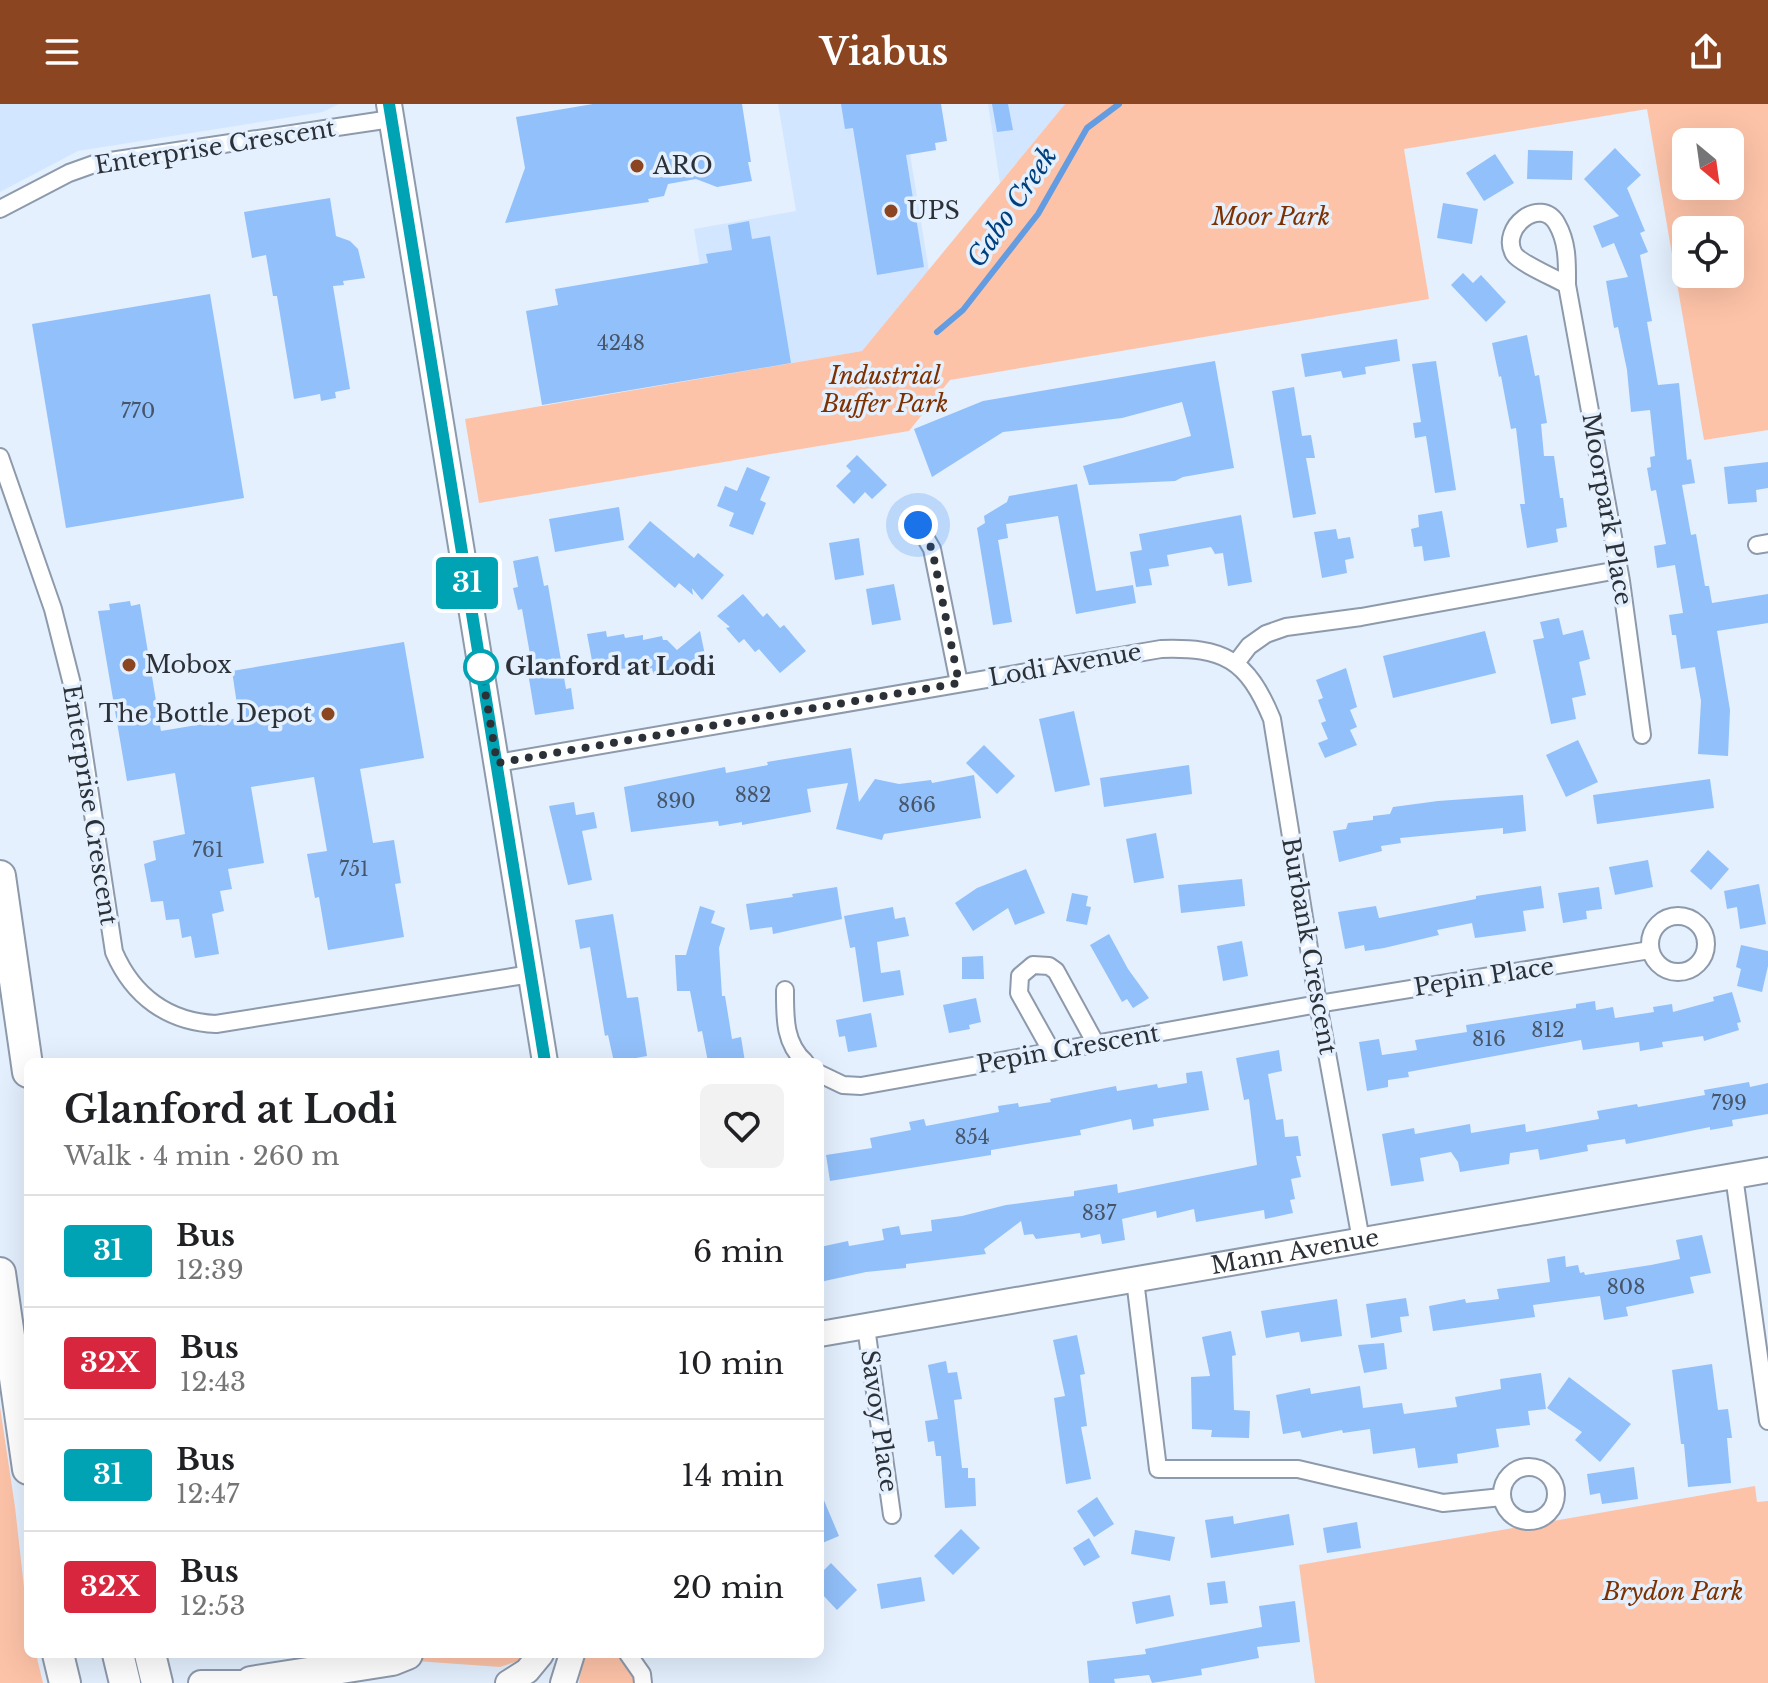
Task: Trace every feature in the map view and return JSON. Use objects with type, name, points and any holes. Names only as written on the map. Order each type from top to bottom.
[{"type":"highway","points":[[0,876],[26,1058]]},
{"type":"highway","points":[[0,1273],[24,1441]]},
{"type":"highway","points":[[59,1658],[65,1683]]},
{"type":"highway","points":[[119,1658],[125,1683]]},
{"type":"highway","points":[[151,1658],[157,1683]]},
{"type":"highway","points":[[248,1682],[397,1658]]},
{"type":"main road","points":[[390,112],[544,1058]]},
{"type":"main road","name":"Mann Avenue","points":[[824,1333],[1768,1170]]},
{"type":"main road","points":[[508,1683],[527,1671],[538,1658]]},
{"type":"main road","points":[[563,1683],[571,1658]]},
{"type":"main road","points":[[201,1683],[248,1682]]},
{"type":"street","name":"Enterprise Crescent","points":[[0,209],[69,173],[97,163],[390,112]]},
{"type":"street","name":"Moorpark Place","points":[[1567,285],[1540,269],[1525,265],[1515,256],[1511,236],[1526,216],[1538,212],[1556,221],[1566,253],[1567,285],[1618,570],[1642,735]]},
{"type":"street","name":"Enterprise Crescent","points":[[0,457],[42,572],[69,673],[114,952],[122,969],[145,998],[176,1017],[195,1023],[216,1024],[531,974]]},
{"type":"street","points":[[918,525],[932,549],[959,683]]},
{"type":"street","points":[[1236,663],[1249,646],[1266,634],[1286,627],[1361,617],[1618,570]]},
{"type":"street","name":"Lodi Avenue","points":[[497,763],[1161,649],[1194,648],[1217,653],[1236,663]]},
{"type":"street","name":"Burbank Crescent","points":[[1236,663],[1261,693],[1272,719],[1318,1004],[1361,1240]]},
{"type":"street","name":"Pepin Place","points":[[1318,1004],[1650,950]]},
{"type":"street","points":[[1052,1052],[1019,993],[1020,976],[1033,965],[1049,966],[1056,971],[1096,1044]]},
{"type":"street","points":[[785,990],[785,1019],[792,1048],[801,1058]]},
{"type":"street","name":"Pepin Crescent","points":[[824,1076],[843,1085],[861,1086],[1318,1004]]},
{"type":"street","points":[[1734,1176],[1768,1421]]},
{"type":"street","points":[[1135,1280],[1158,1469],[1298,1469],[1443,1503],[1502,1497]]},
{"type":"street","name":"Savoy Place","points":[[866,1327],[892,1515]]},
{"type":"street","points":[[631,1658],[642,1674],[643,1683]]},
{"type":"shaded area","points":[[0,104],[339,104],[323,112],[78,151],[0,192]]},
{"type":"shaded area","points":[[778,104],[902,104],[929,271],[862,351],[718,376],[694,229],[796,211]]},
{"type":"shaded area","points":[[988,104],[1065,104],[1000,183]]},
{"type":"green space","points":[[1065,104],[1768,104],[1768,430],[1704,440],[1678,288],[1744,288],[1744,216],[1672,216],[1672,254],[1647,109],[1404,149],[1429,299],[950,380],[909,431],[479,503],[465,419],[862,351]]},
{"type":"green space","points":[[0,1407],[24,1587],[24,1658],[37,1658],[43,1683],[0,1683]]},
{"type":"green space","name":"Brydon Park","points":[[1755,1486],[1757,1502],[1768,1501],[1768,1683],[1315,1683],[1299,1565]]},
{"type":"green space","points":[[422,1658],[519,1658],[500,1667],[416,1661]]},
{"type":"green space","points":[[582,1658],[630,1658],[636,1683],[579,1683]]},
{"type":"building","name":"ARO","points":[[593,104],[742,104],[752,181],[717,187],[696,179],[668,184],[664,196],[648,199],[649,202],[505,223],[525,168],[516,117]]},
{"type":"building","name":"UPS","points":[[841,104],[941,104],[947,141],[935,143],[936,150],[906,155],[924,267],[877,275],[853,128],[845,129]]},
{"type":"building","points":[[992,104],[1008,104],[1013,130],[997,132]]},
{"type":"building","points":[[1615,148],[1641,175],[1627,188],[1645,231],[1640,233],[1648,252],[1640,255],[1652,321],[1647,322],[1658,385],[1679,383],[1687,460],[1691,459],[1695,483],[1682,485],[1691,535],[1696,534],[1705,586],[1709,586],[1712,603],[1768,594],[1768,623],[1717,631],[1730,710],[1728,756],[1698,754],[1701,701],[1695,667],[1681,669],[1676,635],[1672,635],[1669,615],[1683,613],[1675,565],[1657,568],[1654,546],[1666,544],[1656,490],[1651,491],[1647,468],[1651,467],[1650,457],[1655,456],[1650,410],[1631,412],[1627,370],[1618,327],[1614,328],[1606,281],[1628,277],[1614,243],[1602,248],[1593,226],[1619,216],[1584,179]]},
{"type":"building","points":[[1528,150],[1573,151],[1572,180],[1527,179]]},
{"type":"building","points":[[1495,154],[1514,183],[1484,201],[1466,173]]},
{"type":"building","points":[[330,198],[336,236],[350,241],[358,249],[365,278],[343,281],[344,285],[333,286],[350,389],[335,392],[336,398],[321,401],[320,394],[294,399],[277,296],[273,296],[266,255],[252,258],[244,212]]},
{"type":"building","points":[[1443,203],[1478,209],[1472,244],[1437,238]]},
{"type":"building","points":[[749,221],[752,239],[770,236],[791,363],[542,405],[526,311],[558,305],[555,289],[708,263],[706,254],[732,250],[728,225]]},
{"type":"building","points":[[1463,273],[1473,283],[1481,275],[1506,302],[1486,322],[1451,285]]},
{"type":"building","points":[[210,294],[244,498],[66,528],[32,324]]},
{"type":"building","points":[[1527,335],[1535,376],[1539,375],[1547,423],[1541,424],[1544,456],[1554,456],[1567,527],[1556,529],[1558,542],[1527,548],[1520,504],[1525,504],[1516,428],[1511,429],[1492,343]]},
{"type":"building","points":[[1397,339],[1400,361],[1365,367],[1366,374],[1343,378],[1341,371],[1305,377],[1301,354]]},
{"type":"building","points":[[1215,361],[1234,468],[1175,481],[1089,485],[1083,466],[1191,436],[1182,402],[1122,418],[1003,432],[932,477],[914,429],[983,401]]},
{"type":"building","points":[[1436,361],[1456,490],[1435,493],[1426,436],[1415,438],[1413,423],[1421,422],[1412,364]]},
{"type":"building","points":[[1294,387],[1302,436],[1311,435],[1315,458],[1306,458],[1316,514],[1293,518],[1272,391]]},
{"type":"building","points":[[857,455],[887,485],[872,499],[865,492],[854,504],[836,486],[851,471],[846,466]]},
{"type":"building","points":[[1768,462],[1768,488],[1756,490],[1757,502],[1728,504],[1724,467]]},
{"type":"building","points":[[747,467],[770,477],[760,500],[766,503],[753,535],[729,526],[734,513],[717,506],[725,486],[737,491]]},
{"type":"building","points":[[1077,484],[1096,591],[1133,585],[1136,603],[1076,614],[1058,516],[1006,524],[1008,538],[998,540],[1012,622],[993,625],[977,528],[985,523],[984,516],[1007,502],[1009,496]]},
{"type":"building","points":[[619,507],[624,540],[555,552],[549,519]]},
{"type":"building","points":[[1442,511],[1450,557],[1424,561],[1422,546],[1414,547],[1411,529],[1419,527],[1418,515]]},
{"type":"building","points":[[1241,515],[1252,582],[1228,586],[1223,553],[1215,554],[1211,547],[1167,555],[1169,566],[1149,569],[1152,585],[1136,587],[1130,552],[1142,550],[1139,534]]},
{"type":"building","points":[[650,521],[694,558],[698,553],[724,575],[702,600],[692,588],[693,595],[679,583],[675,588],[628,547]]},
{"type":"building","points":[[1336,529],[1338,539],[1350,537],[1354,558],[1345,560],[1347,573],[1322,578],[1314,532]]},
{"type":"building","points":[[859,538],[864,575],[835,580],[829,543]]},
{"type":"building","points":[[538,556],[544,586],[548,585],[566,689],[571,688],[574,709],[535,715],[526,661],[531,660],[522,609],[518,610],[513,588],[518,587],[513,561]]},
{"type":"building","points":[[894,584],[901,620],[872,625],[866,589]]},
{"type":"building","points":[[743,594],[763,617],[767,613],[780,628],[784,625],[806,651],[780,673],[759,649],[755,652],[744,639],[739,643],[726,628],[730,627],[717,616]]},
{"type":"building","points":[[130,601],[131,606],[140,604],[161,731],[239,718],[232,671],[404,642],[424,758],[360,769],[373,843],[394,840],[401,883],[395,884],[404,937],[328,950],[319,897],[315,898],[307,854],[327,851],[314,777],[251,787],[264,863],[228,869],[232,889],[220,891],[224,911],[212,914],[219,954],[195,958],[191,936],[182,938],[179,919],[166,920],[163,901],[151,902],[144,864],[156,860],[153,841],[185,834],[175,773],[127,781],[98,611],[110,610],[109,604]]},
{"type":"building","points":[[1559,618],[1563,635],[1583,630],[1590,659],[1579,662],[1586,695],[1572,698],[1576,719],[1551,724],[1533,640],[1544,638],[1540,622]]},
{"type":"building","points":[[606,631],[607,637],[643,635],[643,640],[662,636],[677,650],[700,631],[705,655],[695,657],[697,666],[668,677],[666,671],[653,674],[652,668],[631,672],[630,668],[600,671],[598,665],[593,666],[587,634]]},
{"type":"building","points":[[1485,631],[1496,673],[1393,698],[1383,656]]},
{"type":"building","points":[[1346,668],[1357,707],[1350,710],[1357,727],[1350,730],[1357,745],[1325,758],[1318,743],[1328,739],[1321,723],[1326,721],[1318,700],[1323,698],[1316,680]]},
{"type":"building","points":[[1074,711],[1090,785],[1055,792],[1039,719]]},
{"type":"building","points":[[1578,740],[1598,782],[1566,797],[1546,755]]},
{"type":"building","points":[[984,745],[1015,776],[997,794],[966,763]]},
{"type":"building","points":[[851,748],[859,802],[875,779],[899,784],[931,780],[932,783],[974,775],[981,818],[884,834],[882,840],[836,829],[848,783],[807,789],[811,812],[742,825],[742,822],[719,826],[718,821],[631,832],[624,787],[725,767],[726,773],[768,765],[767,762]]},
{"type":"building","points":[[1189,765],[1192,794],[1104,807],[1100,778]]},
{"type":"building","points":[[1710,779],[1714,808],[1597,824],[1593,795]]},
{"type":"building","points":[[1523,795],[1526,831],[1503,834],[1503,828],[1400,838],[1401,843],[1381,846],[1382,851],[1339,862],[1333,831],[1346,829],[1348,823],[1390,814],[1393,807]]},
{"type":"building","points":[[574,802],[576,815],[594,812],[597,828],[582,831],[592,880],[568,885],[549,806]]},
{"type":"building","points":[[1156,833],[1164,878],[1134,883],[1126,839]]},
{"type":"building","points":[[1708,850],[1729,869],[1711,890],[1690,871]]},
{"type":"building","points":[[1648,860],[1653,887],[1615,895],[1609,867]]},
{"type":"building","points":[[1026,869],[1045,913],[1015,925],[1008,908],[973,931],[955,903],[977,888]]},
{"type":"building","points":[[1242,879],[1245,906],[1181,913],[1178,885]]},
{"type":"building","points":[[1759,884],[1766,924],[1740,929],[1737,907],[1727,909],[1724,891]]},
{"type":"building","points":[[1541,886],[1544,908],[1523,911],[1526,931],[1475,938],[1472,923],[1437,930],[1439,935],[1384,948],[1365,951],[1364,945],[1345,949],[1338,912],[1376,906],[1379,918],[1476,899],[1476,896]]},
{"type":"building","points":[[837,887],[842,919],[773,934],[772,927],[750,930],[746,904]]},
{"type":"building","points":[[1599,887],[1602,909],[1586,911],[1587,919],[1563,923],[1558,893]]},
{"type":"building","points":[[1072,893],[1088,896],[1086,906],[1091,907],[1087,925],[1066,921]]},
{"type":"building","points":[[700,906],[715,911],[711,923],[725,928],[719,948],[722,996],[725,996],[732,1039],[741,1037],[744,1058],[707,1058],[702,1031],[698,1032],[690,991],[677,991],[675,955],[686,955]]},
{"type":"building","points":[[893,907],[895,919],[905,917],[909,936],[877,942],[881,973],[900,970],[904,995],[863,1002],[855,947],[850,948],[844,916]]},
{"type":"building","points":[[613,914],[627,998],[638,997],[647,1056],[613,1058],[608,1035],[605,1036],[590,947],[580,949],[575,920]]},
{"type":"building","points":[[1109,934],[1128,969],[1149,998],[1133,1008],[1127,999],[1122,1002],[1090,945]]},
{"type":"building","points":[[1242,941],[1248,976],[1223,981],[1217,946]]},
{"type":"building","points":[[1741,945],[1768,951],[1762,992],[1737,986],[1741,969],[1736,967]]},
{"type":"building","points":[[983,956],[984,979],[962,979],[962,957]]},
{"type":"building","points":[[1732,992],[1741,1022],[1737,1023],[1739,1030],[1704,1041],[1703,1036],[1662,1042],[1663,1047],[1640,1051],[1639,1042],[1583,1050],[1581,1040],[1408,1072],[1409,1077],[1388,1080],[1388,1087],[1367,1091],[1359,1042],[1379,1039],[1382,1055],[1417,1050],[1415,1040],[1467,1032],[1466,1025],[1576,1008],[1576,1004],[1595,1001],[1596,1010],[1613,1007],[1615,1018],[1654,1012],[1653,1007],[1672,1004],[1673,1012],[1714,1001],[1713,997]]},
{"type":"building","points":[[976,998],[981,1022],[969,1025],[970,1029],[949,1033],[943,1005]]},
{"type":"building","points":[[871,1013],[877,1047],[848,1052],[845,1036],[839,1037],[836,1020]]},
{"type":"building","points":[[1279,1050],[1282,1071],[1268,1074],[1276,1120],[1283,1119],[1285,1137],[1298,1136],[1301,1156],[1296,1156],[1301,1177],[1291,1179],[1295,1199],[1290,1200],[1293,1213],[1265,1219],[1264,1210],[1196,1222],[1194,1209],[1157,1218],[1156,1211],[1122,1219],[1125,1240],[1102,1244],[1100,1234],[1081,1238],[1080,1233],[1036,1239],[1033,1234],[1024,1235],[1021,1221],[984,1249],[986,1254],[906,1264],[906,1268],[824,1281],[824,1246],[848,1241],[849,1246],[884,1240],[882,1229],[899,1226],[901,1235],[932,1231],[931,1220],[1074,1196],[1074,1191],[1117,1184],[1118,1193],[1257,1165],[1249,1099],[1244,1100],[1236,1058]]},
{"type":"building","points":[[1202,1071],[1209,1110],[1153,1119],[1154,1126],[1133,1130],[1131,1119],[1080,1130],[1081,1135],[991,1150],[991,1155],[830,1181],[826,1155],[872,1148],[870,1138],[911,1130],[909,1122],[924,1119],[926,1126],[999,1112],[998,1106],[1018,1103],[1019,1107],[1051,1102],[1050,1099],[1116,1086],[1117,1091],[1157,1084],[1158,1088],[1187,1083],[1186,1073]]},
{"type":"building","points":[[1749,1082],[1750,1087],[1768,1083],[1768,1114],[1732,1120],[1733,1126],[1710,1130],[1710,1127],[1626,1144],[1625,1139],[1587,1145],[1588,1151],[1540,1160],[1538,1149],[1510,1153],[1509,1164],[1460,1172],[1451,1152],[1420,1158],[1424,1181],[1391,1186],[1382,1134],[1414,1128],[1415,1134],[1470,1124],[1471,1133],[1525,1124],[1526,1132],[1599,1119],[1597,1111],[1705,1095],[1704,1090]]},
{"type":"building","points":[[1702,1235],[1711,1273],[1690,1277],[1694,1293],[1626,1307],[1628,1316],[1604,1320],[1600,1296],[1533,1305],[1535,1317],[1433,1331],[1429,1306],[1465,1299],[1466,1303],[1499,1299],[1497,1289],[1550,1282],[1547,1259],[1565,1256],[1566,1267],[1578,1265],[1580,1273],[1584,1272],[1585,1275],[1651,1265],[1680,1259],[1676,1240]]},
{"type":"building","points":[[1406,1298],[1409,1316],[1400,1317],[1402,1332],[1371,1338],[1366,1304]]},
{"type":"building","points":[[1337,1299],[1342,1336],[1301,1342],[1299,1332],[1266,1338],[1261,1311]]},
{"type":"building","points":[[1231,1331],[1236,1355],[1232,1356],[1234,1410],[1250,1411],[1249,1438],[1211,1437],[1212,1430],[1192,1429],[1191,1377],[1210,1376],[1202,1337]]},
{"type":"building","points":[[1077,1335],[1085,1374],[1080,1375],[1087,1426],[1081,1427],[1091,1479],[1066,1484],[1054,1398],[1065,1396],[1053,1340]]},
{"type":"building","points":[[1384,1343],[1387,1369],[1364,1373],[1358,1345]]},
{"type":"building","points":[[946,1361],[948,1373],[957,1372],[962,1399],[954,1400],[962,1468],[968,1468],[968,1478],[975,1478],[976,1506],[945,1508],[941,1456],[936,1456],[934,1441],[928,1442],[925,1421],[938,1419],[928,1365]]},
{"type":"building","points":[[1712,1364],[1718,1410],[1728,1409],[1732,1438],[1727,1438],[1731,1483],[1688,1487],[1672,1370]]},
{"type":"building","points":[[1541,1373],[1546,1409],[1528,1411],[1530,1425],[1496,1429],[1499,1447],[1457,1454],[1458,1463],[1418,1468],[1415,1448],[1373,1454],[1370,1429],[1343,1433],[1342,1430],[1302,1438],[1300,1431],[1283,1434],[1276,1395],[1310,1388],[1311,1394],[1360,1386],[1363,1408],[1402,1403],[1404,1414],[1457,1407],[1455,1397],[1501,1389],[1500,1379]]},
{"type":"building","points":[[1569,1377],[1631,1424],[1600,1462],[1575,1440],[1582,1432],[1547,1408]]},
{"type":"building","points":[[1634,1467],[1638,1499],[1602,1504],[1600,1493],[1590,1495],[1587,1474]]},
{"type":"building","points":[[1097,1497],[1114,1524],[1094,1537],[1077,1511]]},
{"type":"building","points":[[824,1500],[839,1536],[824,1542]]},
{"type":"building","points":[[1289,1514],[1294,1545],[1211,1558],[1205,1520],[1233,1516],[1234,1524]]},
{"type":"building","points":[[1357,1522],[1361,1548],[1327,1553],[1323,1528]]},
{"type":"building","points":[[961,1529],[980,1548],[953,1575],[934,1556]]},
{"type":"building","points":[[1135,1530],[1175,1537],[1170,1561],[1131,1554]]},
{"type":"building","points":[[1089,1538],[1100,1557],[1084,1566],[1073,1548]]},
{"type":"building","points":[[831,1563],[857,1590],[837,1610],[824,1596],[824,1570]]},
{"type":"building","points":[[921,1577],[925,1601],[881,1609],[877,1584]]},
{"type":"building","points":[[1225,1581],[1228,1603],[1210,1605],[1207,1583]]},
{"type":"building","points":[[1170,1595],[1174,1616],[1136,1624],[1132,1602]]},
{"type":"building","points":[[1295,1601],[1300,1642],[1257,1647],[1259,1658],[1201,1669],[1202,1675],[1152,1683],[1149,1675],[1114,1679],[1115,1683],[1089,1683],[1087,1661],[1146,1654],[1145,1649],[1262,1627],[1259,1606]]},
{"type":"waterway","name":"Gabo Creek","points":[[937,332],[963,310],[1038,214],[1087,128],[1119,104]]},
{"type":"bus line","name":"31","points":[[389,104],[544,1058]]},
{"type":"place","name":"ARO","points":[[637,166]]},
{"type":"place","name":"UPS","points":[[891,211]]},
{"type":"place","name":"Mobox","points":[[129,665]]},
{"type":"place","name":"Glanford at Lodi","points":[[481,667]]},
{"type":"place","name":"The Bottle Depot","points":[[328,714]]},
{"type":"route","points":[[481,667],[497,763],[959,683],[932,549],[918,525]]},
{"type":"park label","name":"Moor Park","points":[[1271,217]]},
{"type":"park label","name":"Industrial Buffer Park","points":[[885,390]]}]
